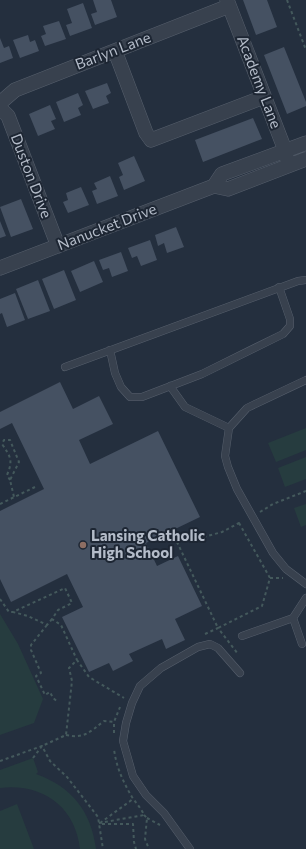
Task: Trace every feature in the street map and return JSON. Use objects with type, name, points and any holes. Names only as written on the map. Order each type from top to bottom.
[{"type":"street","name":"Barlyn Lane","points":[[0,103],[15,90],[115,51],[228,3]]},
{"type":"street","name":"Academy Lane","points":[[228,3],[285,150],[288,165]]},
{"type":"street","points":[[115,51],[146,134],[151,140],[264,97]]},
{"type":"street","name":"Duston Drive","points":[[0,108],[8,116],[58,246]]},
{"type":"street","name":"Nanucket Drive","points":[[214,186],[222,174],[306,142]]},
{"type":"street","name":"Nanucket Drive","points":[[0,268],[214,186],[228,189],[306,159]]},
{"type":"lane","points":[[65,366],[279,287],[306,280]]},
{"type":"lane","points":[[110,350],[115,373],[121,387],[130,397],[142,397],[202,374],[283,334],[290,326],[290,319],[279,287]]},
{"type":"lane","points":[[306,380],[247,408],[229,428],[225,456],[237,489],[273,553],[286,569],[306,584]]},
{"type":"lane","points":[[170,386],[185,407],[229,428]]},
{"type":"lane","points":[[242,636],[293,618],[306,598]]},
{"type":"lane","points":[[293,618],[302,644]]},
{"type":"lane","points":[[190,849],[164,813],[146,796],[133,776],[123,741],[126,723],[132,703],[140,686],[161,668],[198,647],[210,644],[218,648],[240,673]]},
{"type":"path","points":[[287,0],[306,50]]},
{"type":"path","points":[[10,480],[12,478],[11,474],[16,470],[18,462],[10,440],[6,439],[2,444],[10,459],[10,466],[7,475],[10,480],[14,497]]},
{"type":"path","points":[[0,504],[35,487]]},
{"type":"path","points":[[260,512],[273,504],[306,491]]},
{"type":"path","points":[[239,523],[270,578],[262,606],[218,628],[177,542],[188,538],[200,538],[222,532],[239,523]]},
{"type":"path","points":[[270,578],[288,578]]},
{"type":"path","points":[[14,612],[64,588],[72,603],[58,610],[31,645],[31,650],[41,673],[36,676],[45,695],[50,692],[53,698],[58,702]]},
{"type":"path","points":[[0,599],[9,612],[28,616],[47,625]]},
{"type":"path","points":[[52,619],[61,625],[77,660],[89,676],[132,703]]},
{"type":"path","points":[[66,735],[72,681],[70,668],[77,660]]},
{"type":"path","points":[[114,737],[114,722],[123,698]]},
{"type":"path","points":[[0,761],[42,746],[66,735],[77,738],[90,732],[104,721],[114,722]]},
{"type":"path","points":[[114,743],[115,760],[133,799],[147,818],[161,826]]},
{"type":"path","points":[[33,758],[42,746]]},
{"type":"path","points":[[42,746],[50,761],[67,777],[98,817],[103,849]]},
{"type":"path","points":[[99,823],[133,799]]},
{"type":"path","points":[[99,823],[144,815]]},
{"type":"path","points":[[147,818],[145,838],[149,849]]},
{"type":"path","points":[[99,823],[133,824],[136,849]]},
{"type":"green space","points":[[306,428],[306,450],[276,462],[268,443]]},
{"type":"green space","points":[[306,457],[306,479],[285,487],[278,468]]},
{"type":"green space","points":[[306,504],[306,525],[301,527],[294,508]]},
{"type":"green space","points":[[0,614],[18,644],[43,699],[34,723],[0,735]]},
{"type":"green space","points":[[33,758],[38,772],[36,774],[49,779],[60,786],[78,802],[90,823],[96,849],[80,849],[77,834],[71,821],[64,809],[54,800],[30,789],[15,787],[0,788],[0,770]]},
{"type":"green space","points":[[17,804],[34,849],[0,849],[0,811]]},
{"type":"building","points":[[93,0],[111,0],[117,17],[95,25],[91,14],[97,12]]},
{"type":"building","points":[[243,0],[267,0],[277,27],[256,35]]},
{"type":"building","points":[[83,3],[92,28],[70,36],[66,25],[72,23],[67,9]]},
{"type":"building","points":[[59,21],[66,39],[45,46],[41,36],[46,34],[43,26]]},
{"type":"building","points":[[28,35],[30,42],[35,40],[39,51],[20,58],[13,40]]},
{"type":"building","points":[[0,38],[4,48],[9,46],[13,58],[0,63]]},
{"type":"building","points":[[284,47],[306,102],[306,106],[287,114],[264,55]]},
{"type":"building","points":[[107,83],[111,93],[106,96],[109,103],[93,109],[85,91]]},
{"type":"building","points":[[78,93],[83,105],[78,108],[81,115],[64,122],[56,102]]},
{"type":"building","points":[[50,105],[56,119],[51,121],[55,129],[38,136],[29,114]]},
{"type":"building","points":[[253,118],[262,139],[203,162],[195,140]]},
{"type":"building","points":[[134,156],[145,181],[124,190],[119,177],[123,175],[118,163]]},
{"type":"building","points":[[110,176],[118,196],[97,204],[92,191],[97,189],[94,183]]},
{"type":"building","points":[[81,187],[89,205],[68,213],[63,202],[68,200],[66,193]]},
{"type":"building","points":[[21,199],[33,229],[11,237],[0,207]]},
{"type":"building","points":[[0,221],[6,236],[0,238]]},
{"type":"building","points":[[176,227],[184,247],[167,253],[164,243],[158,246],[155,235]]},
{"type":"building","points":[[150,240],[157,260],[141,266],[137,256],[132,258],[128,248]]},
{"type":"building","points":[[121,252],[128,271],[112,277],[109,268],[103,270],[99,260]]},
{"type":"building","points":[[94,261],[103,282],[80,292],[71,271]]},
{"type":"building","points":[[64,270],[76,300],[54,309],[42,279]]},
{"type":"building","points":[[38,280],[50,311],[28,319],[16,289]]},
{"type":"building","points":[[15,293],[25,320],[7,327],[2,313],[0,314],[0,299]]},
{"type":"building","points":[[60,382],[73,409],[99,396],[113,424],[79,440],[90,464],[158,431],[200,517],[146,543],[157,566],[178,556],[202,606],[175,619],[185,640],[166,649],[162,639],[129,654],[133,661],[113,671],[109,663],[89,672],[62,617],[83,607],[67,574],[11,602],[0,579],[0,511],[44,489],[12,423],[0,429],[0,412]]},
{"type":"place","name":"Lansing Catholic High School","points":[[83,545]]}]
